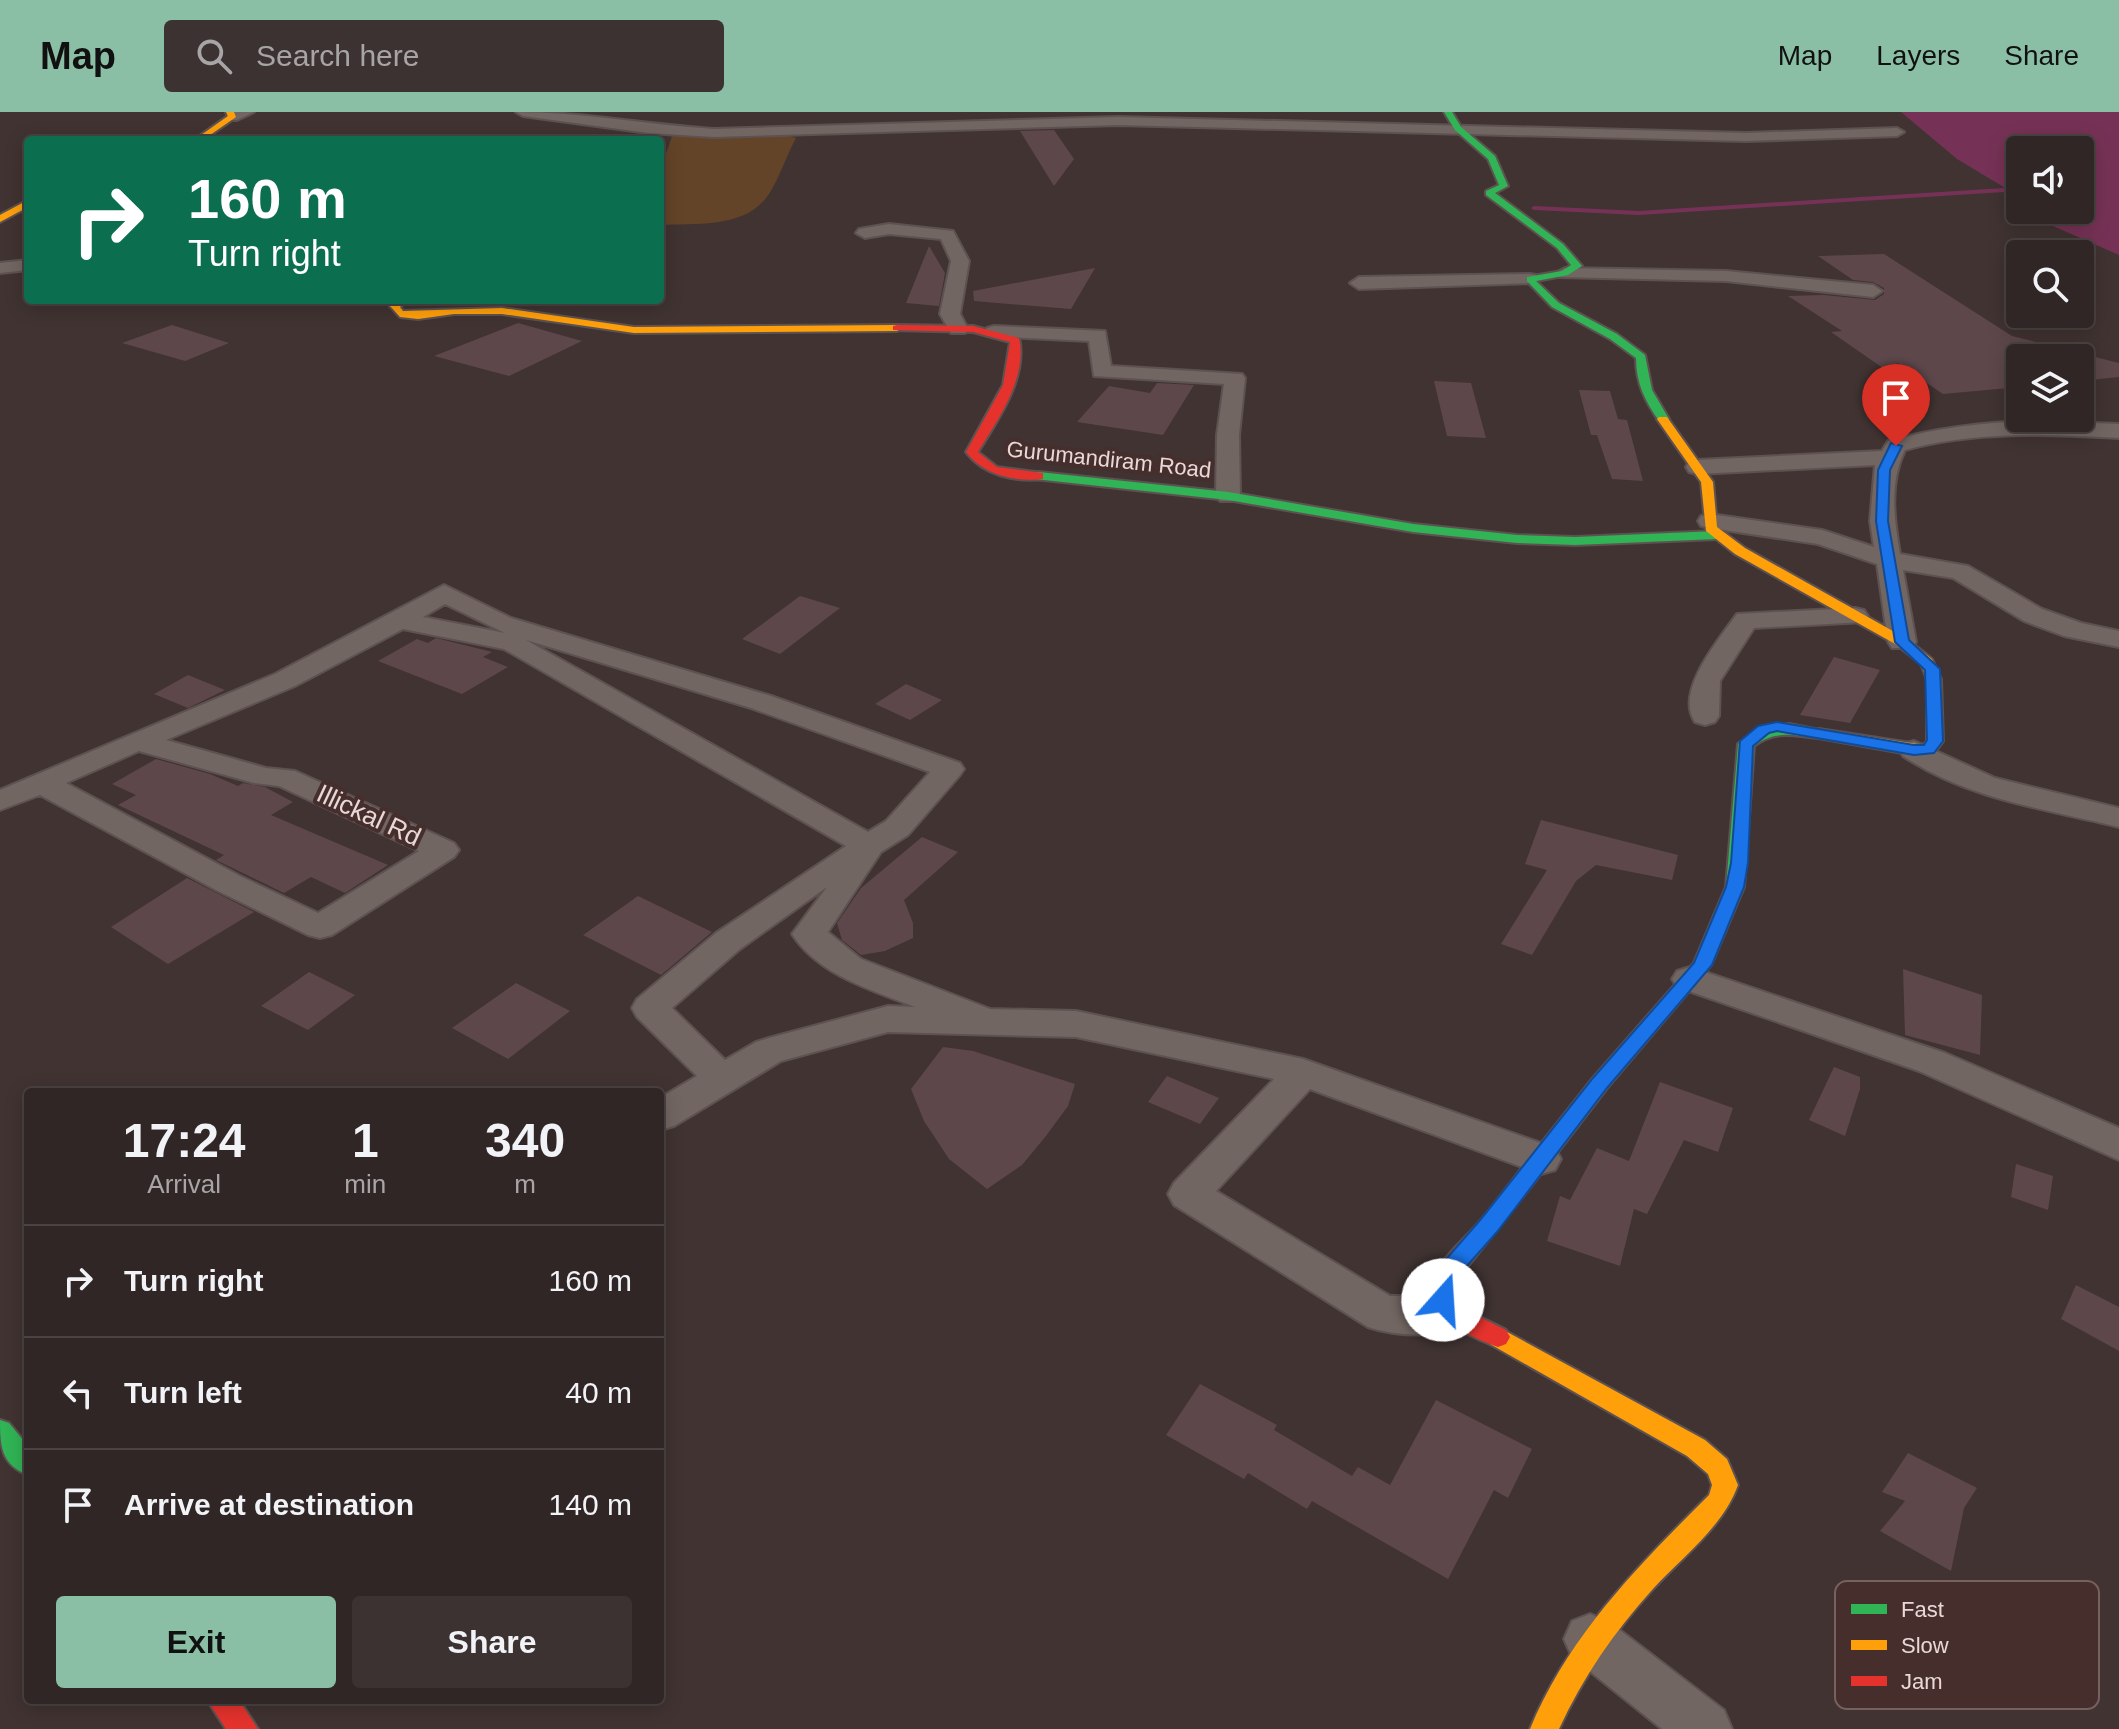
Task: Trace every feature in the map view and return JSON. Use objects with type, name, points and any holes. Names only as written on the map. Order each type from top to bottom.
[{"type":"street","points":[[523,112],[648,129],[714,133],[1118,121],[1453,120],[1746,137],[1897,132]]},
{"type":"street","points":[[204,136],[236,114]]},
{"type":"street","points":[[1453,120],[1492,158],[1504,186],[1489,193],[1510,212],[1561,246],[1573,259],[1577,266],[1565,273]]},
{"type":"street","points":[[0,219],[24,205]]},
{"type":"street","points":[[865,233],[889,229],[947,235],[960,261],[950,314],[958,329]]},
{"type":"street","points":[[0,268],[24,265]]},
{"type":"street","points":[[1359,283],[1530,279],[1565,273],[1726,276],[1873,291]]},
{"type":"street","points":[[1530,279],[1540,297],[1560,311],[1612,335],[1641,357],[1640,377],[1646,395],[1707,482],[1713,528],[1740,551],[1902,642],[1927,662],[1934,679],[1935,741],[1929,749],[1914,750],[1777,727],[1755,734],[1746,744],[1735,887],[1702,965],[1600,1083],[1449,1271],[1442,1285],[1443,1300],[1456,1314],[1696,1448],[1718,1467],[1724,1477],[1724,1491],[1719,1502],[1590,1639],[1568,1672],[1544,1729]]},
{"type":"street","points":[[397,304],[395,306],[400,314],[409,315],[502,311],[634,330],[805,326],[1098,335],[1101,372],[1235,378],[1228,435],[1228,496]]},
{"type":"street","name":"Gurumandiram Road","points":[[994,332],[1015,340],[1018,359],[1012,383],[972,452],[979,463],[993,471],[1228,496],[1413,528],[1517,539],[1669,539],[1713,528]]},
{"type":"street","points":[[1902,642],[1882,521],[1884,470],[1896,446],[1931,435],[1966,430],[2119,431]]},
{"type":"street","points":[[1697,467],[1890,457]]},
{"type":"street","points":[[1713,528],[1822,537],[1888,560],[1959,571],[2033,615],[2074,630],[2119,639]]},
{"type":"street","points":[[1669,539],[1740,551]]},
{"type":"street","points":[[0,801],[285,680],[444,593],[502,624],[761,702],[949,769],[897,828],[780,901],[692,967],[650,1008],[722,1079]]},
{"type":"street","points":[[1705,716],[1706,681],[1746,620],[1855,616]]},
{"type":"street","points":[[399,620],[512,643],[869,846]]},
{"type":"street","name":"Illickal Rd","points":[[40,782],[228,883],[320,927],[443,850],[284,777],[253,774],[137,741]]},
{"type":"street","points":[[1914,750],[1928,761],[1955,773],[2119,818]]},
{"type":"street","points":[[869,846],[838,896],[809,934],[849,967],[987,1022]]},
{"type":"street","points":[[1690,979],[1932,1062],[2119,1145]]},
{"type":"street","points":[[664,1114],[769,1051],[888,1019],[1076,1024],[1303,1072],[1541,1159]]},
{"type":"street","points":[[1303,1072],[1188,1194],[1383,1314],[1456,1314]]},
{"type":"street","points":[[0,1431],[24,1459]]},
{"type":"street","points":[[1590,1639],[1705,1729]]},
{"type":"street","points":[[224,1704],[244,1729]]},
{"type":"shaded area","points":[[1901,112],[2119,112],[2119,255],[2094,244],[2094,240],[2085,240],[2048,224],[2094,224],[2094,136],[2006,136],[2006,188],[1957,159]]},
{"type":"shaded area","points":[[687,133],[786,135],[796,138],[769,194],[747,213],[720,222],[664,225],[664,160],[672,136]]},
{"type":"building","points":[[1054,130],[1074,159],[1054,186],[1020,131]]},
{"type":"building","points":[[929,246],[945,273],[939,306],[906,303]]},
{"type":"building","points":[[1884,254],[2012,336],[2044,344],[2006,344],[2006,388],[1943,394],[1897,363],[1890,373],[1831,332],[1842,331],[1788,296],[1824,295],[1875,300],[1884,294],[1884,288],[1873,282],[1853,280],[1818,256]]},
{"type":"building","points":[[1095,268],[1071,309],[974,301],[973,291]]},
{"type":"building","points":[[518,323],[582,341],[509,376],[434,356]]},
{"type":"building","points":[[172,325],[229,343],[185,361],[122,343]]},
{"type":"building","points":[[2094,357],[2119,363],[2119,377],[2094,380]]},
{"type":"building","points":[[1434,381],[1471,383],[1486,438],[1447,436]]},
{"type":"building","points":[[1157,383],[1194,385],[1163,435],[1077,422],[1109,386],[1150,393]]},
{"type":"building","points":[[1579,390],[1610,391],[1618,419],[1627,420],[1643,481],[1612,479],[1597,435],[1591,435]]},
{"type":"building","points":[[800,596],[840,608],[780,654],[742,639]]},
{"type":"building","points":[[436,638],[492,652],[483,657],[508,667],[462,694],[378,661],[417,639],[428,643]]},
{"type":"building","points":[[1834,657],[1880,670],[1850,723],[1800,715]]},
{"type":"building","points":[[188,675],[225,690],[188,708],[154,694]]},
{"type":"building","points":[[906,684],[942,700],[910,720],[875,704]]},
{"type":"building","points":[[156,759],[210,774],[238,786],[243,783],[265,787],[293,802],[271,815],[388,865],[345,893],[311,877],[284,893],[216,860],[224,855],[118,805],[136,795],[112,784]]},
{"type":"building","points":[[1541,820],[1678,855],[1672,880],[1596,865],[1576,881],[1532,955],[1501,944],[1547,870],[1525,864]]},
{"type":"building","points":[[922,837],[958,852],[904,900],[913,923],[913,938],[885,951],[861,955],[842,940],[837,923],[861,888]]},
{"type":"building","points":[[187,878],[254,912],[168,964],[111,927]]},
{"type":"building","points":[[638,896],[712,932],[661,975],[583,935]]},
{"type":"building","points":[[1903,969],[1982,995],[1980,1055],[1905,1035]]},
{"type":"building","points":[[309,972],[355,995],[308,1030],[261,1006]]},
{"type":"building","points":[[516,983],[570,1011],[508,1059],[452,1028]]},
{"type":"building","points":[[943,1047],[973,1051],[1075,1084],[1068,1106],[1022,1165],[987,1189],[949,1159],[924,1121],[911,1089]]},
{"type":"building","points":[[1834,1067],[1860,1077],[1860,1089],[1845,1136],[1809,1120]]},
{"type":"building","points":[[1167,1076],[1219,1098],[1200,1124],[1148,1102]]},
{"type":"building","points":[[1660,1082],[1733,1108],[1718,1152],[1684,1140],[1647,1214],[1634,1209],[1620,1266],[1547,1241],[1560,1196],[1570,1200],[1597,1148],[1629,1161]]},
{"type":"building","points":[[2016,1164],[2053,1176],[2048,1210],[2011,1197]]},
{"type":"building","points":[[2076,1285],[2119,1307],[2119,1351],[2061,1319]]},
{"type":"building","points":[[1200,1384],[1277,1425],[1274,1430],[1352,1476],[1358,1467],[1390,1485],[1436,1400],[1532,1449],[1508,1498],[1494,1490],[1448,1579],[1312,1501],[1307,1509],[1248,1473],[1244,1479],[1166,1435]]},
{"type":"building","points":[[1908,1453],[1977,1488],[1964,1508],[1951,1571],[1880,1531],[1905,1501],[1882,1492]]},
{"type":"waterway","points":[[1534,208],[1639,213],[2006,190]]},
{"type":"traffic: fast","points":[[1448,112],[1458,128],[1492,158],[1504,186],[1489,193],[1560,246],[1577,266],[1565,273],[1530,279],[1556,305],[1613,336],[1641,357],[1646,390],[1663,419]]},
{"type":"traffic: fast","points":[[1039,476],[1228,496],[1413,528],[1517,539],[1575,541],[1717,535]]},
{"type":"traffic: fast","points":[[1547,1151],[1600,1083],[1702,965],[1735,887],[1746,744],[1764,732],[1780,728],[1819,734]]},
{"type":"traffic: fast","points":[[0,1431],[24,1459]]},
{"type":"traffic: slow","points":[[204,136],[232,117],[230,112]]},
{"type":"traffic: slow","points":[[0,219],[24,205]]},
{"type":"traffic: slow","points":[[397,304],[395,306],[400,314],[418,316],[454,311],[502,311],[634,330],[897,328]]},
{"type":"traffic: slow","points":[[1663,419],[1707,482],[1711,528],[1740,551],[1902,642],[1927,662],[1934,679],[1935,741],[1929,749],[1914,750],[1819,734]]},
{"type":"traffic: slow","points":[[1498,1337],[1696,1448],[1718,1467],[1725,1485],[1719,1502],[1643,1581],[1598,1635],[1560,1695],[1544,1729]]},
{"type":"traffic: jam","points":[[897,328],[973,329],[1015,340],[1015,356],[1008,385],[972,452],[978,460],[993,469],[1039,476]]},
{"type":"traffic: jam","points":[[1498,1337],[1456,1314],[1443,1300],[1442,1285],[1449,1271],[1489,1226],[1547,1151]]},
{"type":"traffic: jam","points":[[224,1704],[244,1729]]},
{"type":"route","points":[[1443,1300],[1442,1285],[1449,1271],[1489,1226],[1600,1083],[1702,965],[1735,887],[1746,744],[1755,734],[1777,727],[1914,750],[1929,749],[1933,745],[1932,669],[1902,642],[1882,521],[1884,470],[1896,446]]}]
